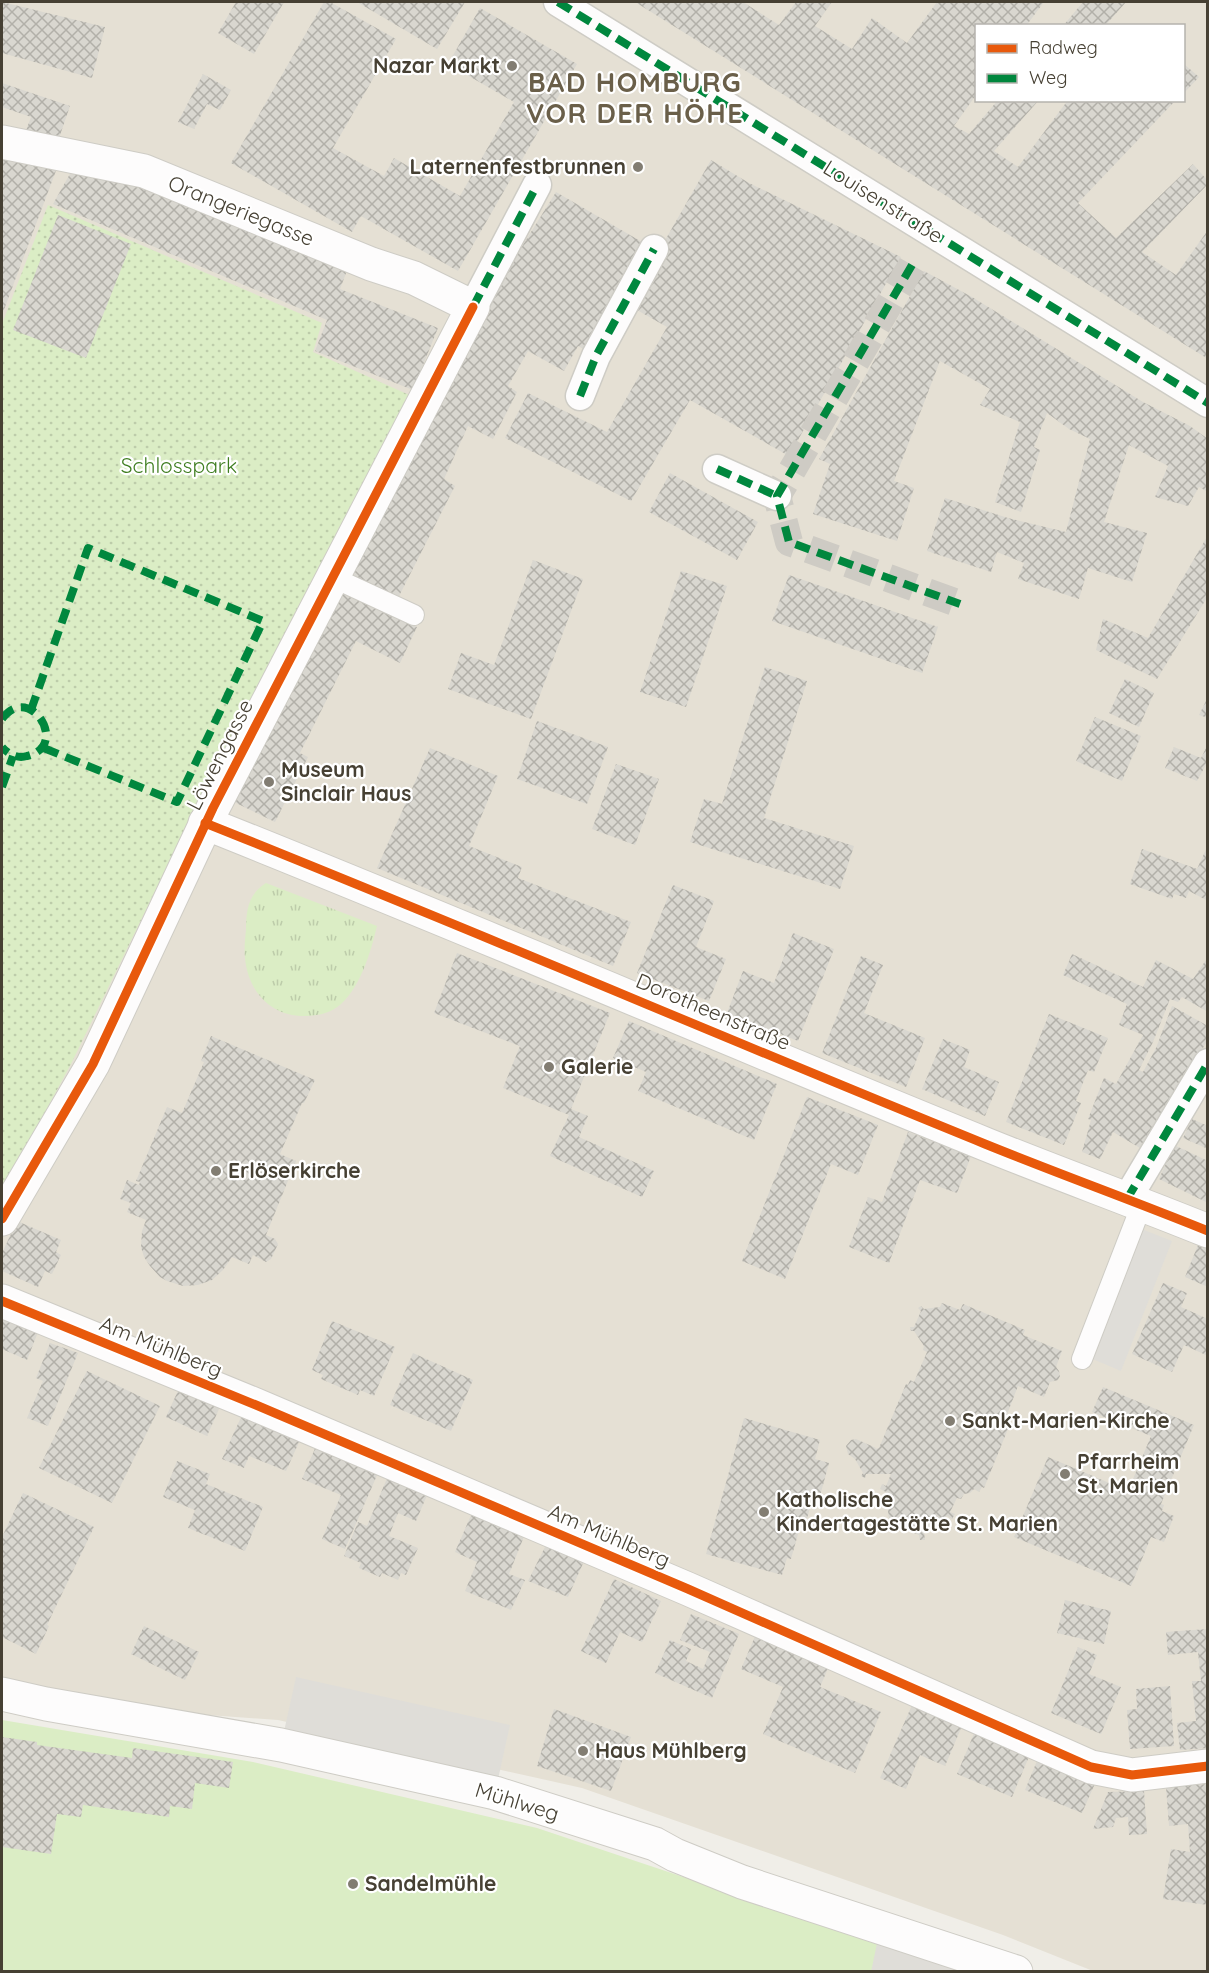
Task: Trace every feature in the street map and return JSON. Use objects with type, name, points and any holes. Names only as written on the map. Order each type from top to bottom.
[{"type":"street","name":"Louisenstraße","points":[[558,2],[1208,403]]},
{"type":"street","name":"Orangeriegasse","points":[[2,142],[144,171],[371,264],[414,278],[473,307]]},
{"type":"street","name":"Löwengasse","points":[[2,1219],[93,1064],[205,823],[537,185]]},
{"type":"street","points":[[580,396],[596,356],[654,249]]},
{"type":"street","points":[[717,469],[777,496]]},
{"type":"street","name":"Dorotheenstraße","points":[[205,823],[985,1144],[1208,1231]]},
{"type":"street","points":[[1135,1202],[1208,1063]]},
{"type":"street","name":"Am Mühlberg","points":[[2,1301],[256,1405],[677,1584],[1091,1767],[1132,1775],[1208,1766]]},
{"type":"street","name":"Mühlweg","points":[[2,1694],[46,1704],[281,1745],[495,1792],[655,1844],[675,1855],[742,1882],[1016,1971]]},
{"type":"lane","points":[[332,578],[414,615]]},
{"type":"lane","points":[[1082,1359],[1135,1202]]},
{"type":"shaded area","points":[[2,2],[1207,2],[1207,1971],[1093,1971],[1003,1935],[582,1788],[278,1720],[2,1700]]},
{"type":"shaded area","points":[[1134,1226],[1172,1241],[1121,1371],[1083,1355]]},
{"type":"shaded area","points":[[296,1677],[510,1725],[495,1793],[281,1745]]},
{"type":"shaded area","points":[[880,1929],[1016,1972],[871,1972]]},
{"type":"green space","name":"Schlosspark","points":[[48,205],[322,323],[313,352],[416,398],[195,809],[72,1062],[2,1192],[2,324]]},
{"type":"green space","points":[[266,883],[377,926],[360,978],[348,997],[333,1010],[308,1016],[283,1013],[264,1001],[251,982],[245,955],[247,916],[249,904],[255,892]]},
{"type":"green space","name":"Sandelmühle","points":[[2,1720],[253,1762],[537,1828],[871,1940],[980,1971],[2,1971]]},
{"type":"building","points":[[2,2],[105,27],[92,78],[2,53]]},
{"type":"building","points":[[236,2],[284,2],[254,54],[218,33]]},
{"type":"building","points":[[324,2],[330,2],[396,39],[333,148],[384,176],[394,158],[460,196],[514,102],[448,64],[480,8],[577,64],[458,271],[361,216],[352,232],[231,163]]},
{"type":"building","points":[[357,2],[465,2],[437,49]]},
{"type":"building","points":[[635,2],[743,2],[779,25],[796,2],[832,2],[815,26],[852,49],[872,18],[907,43],[937,2],[1044,2],[1028,24],[975,24],[975,96],[954,126],[969,134],[996,102],[1037,102],[994,151],[1018,167],[1067,102],[1174,102],[1078,203],[1116,238],[1193,164],[1208,181],[1208,184],[1142,252],[1176,275],[1208,230],[1208,359]]},
{"type":"building","points":[[1083,2],[1126,2],[1107,24],[1065,24]]},
{"type":"building","points":[[1185,65],[1199,77],[1185,92]]},
{"type":"building","points":[[203,74],[231,90],[220,110],[207,104],[194,129],[178,122]]},
{"type":"building","points":[[2,83],[70,106],[56,147],[24,136],[31,117],[2,107]]},
{"type":"building","points":[[2,147],[57,168],[2,315]]},
{"type":"building","points":[[711,160],[749,183],[901,257],[789,456],[690,400],[631,501],[505,438],[528,393],[607,432],[667,327],[628,305]]},
{"type":"building","points":[[71,172],[139,182],[348,268],[340,289],[438,328],[413,390],[315,351],[327,320],[53,204]]},
{"type":"building","points":[[556,192],[654,249],[596,356],[578,346],[564,371],[528,351],[508,386],[517,392],[493,439],[468,426],[444,479],[455,486],[397,600],[345,576],[491,296]]},
{"type":"building","points":[[58,215],[131,244],[86,358],[13,330]]},
{"type":"building","points":[[924,271],[972,297],[1143,402],[1190,426],[1208,439],[1208,492],[1199,487],[1188,506],[1155,497],[1168,466],[1129,445],[1104,522],[1147,533],[1132,582],[1088,568],[1079,599],[1018,579],[1024,563],[997,552],[991,572],[927,551],[945,498],[1008,518],[1066,532],[1090,439],[1069,429],[1047,413],[1034,447],[1040,450],[1021,512],[995,502],[1020,422],[980,405],[990,389],[940,361],[894,481],[914,488],[897,541],[813,514],[830,464],[819,459]]},
{"type":"building","points":[[670,473],[758,522],[737,560],[649,512]]},
{"type":"building","points":[[1208,535],[1208,596],[1157,679],[1096,650],[1103,619],[1148,638]]},
{"type":"building","points":[[533,560],[583,579],[531,719],[448,689],[461,653],[494,665]]},
{"type":"building","points":[[681,571],[727,586],[686,707],[640,692]]},
{"type":"building","points":[[789,575],[938,627],[922,673],[772,621]]},
{"type":"building","points":[[339,588],[417,627],[400,663],[356,641],[300,753],[308,757],[275,822],[232,801]]},
{"type":"building","points":[[765,667],[807,681],[764,818],[854,846],[840,889],[690,842],[704,799],[722,804]]},
{"type":"building","points":[[1125,679],[1154,693],[1139,727],[1109,713]]},
{"type":"building","points":[[1208,697],[1208,718],[1199,715]]},
{"type":"building","points":[[1095,717],[1141,736],[1122,781],[1076,761]]},
{"type":"building","points":[[537,721],[608,747],[587,804],[517,779]]},
{"type":"building","points":[[1208,744],[1208,761],[1197,781],[1165,768],[1174,747],[1201,758]]},
{"type":"building","points":[[430,748],[498,776],[469,846],[522,867],[518,878],[631,922],[613,966],[377,868]]},
{"type":"building","points":[[616,764],[659,779],[635,845],[592,829]]},
{"type":"building","points":[[1208,845],[1208,901],[1189,891],[1186,898],[1174,894],[1172,899],[1130,884],[1142,849],[1197,869]]},
{"type":"building","points":[[673,885],[714,901],[696,947],[726,959],[709,1001],[637,973]]},
{"type":"building","points":[[793,933],[834,949],[798,1041],[727,1013],[743,971],[774,983]]},
{"type":"building","points":[[457,953],[610,1013],[571,1109],[588,1116],[579,1137],[654,1171],[642,1197],[550,1156],[569,1115],[503,1088],[520,1046],[434,1013]]},
{"type":"building","points":[[1072,954],[1143,987],[1156,960],[1193,979],[1208,957],[1208,1012],[1182,997],[1178,1002],[1170,999],[1139,1070],[1143,1072],[1156,1048],[1172,1006],[1208,1026],[1208,1040],[1140,1148],[1113,1132],[1100,1159],[1082,1152],[1091,1120],[1088,1119],[1104,1078],[1116,1084],[1143,1035],[1119,1025],[1127,1004],[1063,975]]},
{"type":"building","points":[[861,956],[883,965],[864,1013],[925,1038],[906,1087],[822,1053]]},
{"type":"building","points":[[1049,1014],[1108,1038],[1094,1072],[1088,1070],[1076,1101],[1081,1103],[1064,1145],[1006,1122]]},
{"type":"building","points":[[629,1021],[777,1084],[754,1140],[638,1091],[646,1072],[613,1058]]},
{"type":"building","name":"Erlöserkirche","points":[[211,1036],[315,1080],[302,1103],[280,1154],[296,1161],[266,1235],[275,1239],[278,1244],[271,1259],[266,1262],[253,1255],[249,1264],[232,1257],[212,1280],[198,1285],[183,1286],[160,1277],[150,1266],[141,1247],[142,1231],[146,1220],[127,1212],[131,1203],[120,1199],[127,1180],[139,1185],[140,1182],[136,1181],[167,1107],[182,1113],[204,1062],[201,1061]]},
{"type":"building","points":[[943,1039],[970,1050],[964,1067],[999,1082],[985,1116],[922,1089]]},
{"type":"building","points":[[807,1097],[878,1125],[858,1175],[831,1164],[785,1279],[742,1261]]},
{"type":"building","points":[[1192,1119],[1208,1126],[1208,1149],[1183,1138]]},
{"type":"building","points":[[908,1132],[971,1156],[957,1193],[920,1180],[889,1263],[849,1247],[868,1197],[882,1202]]},
{"type":"building","points":[[1174,1145],[1208,1161],[1208,1203],[1159,1179]]},
{"type":"building","points":[[17,1221],[61,1240],[56,1252],[61,1255],[52,1274],[45,1271],[38,1287],[2,1271],[2,1253]]},
{"type":"building","points":[[1200,1240],[1208,1243],[1208,1287],[1185,1277]]},
{"type":"building","points":[[1163,1283],[1187,1293],[1181,1307],[1208,1319],[1208,1356],[1184,1345],[1172,1372],[1132,1354]]},
{"type":"building","name":"Sankt-Marien-Kirche","points":[[942,1303],[960,1310],[963,1304],[1025,1330],[1023,1335],[1062,1351],[1056,1367],[1060,1376],[1058,1380],[1050,1382],[1044,1397],[1018,1386],[1006,1417],[1010,1418],[1008,1423],[1010,1424],[984,1488],[982,1487],[979,1492],[974,1489],[964,1494],[961,1499],[957,1498],[950,1512],[955,1514],[952,1519],[947,1516],[924,1533],[925,1540],[920,1540],[919,1535],[892,1524],[888,1527],[884,1523],[889,1520],[886,1492],[880,1489],[882,1484],[886,1486],[891,1474],[866,1474],[865,1478],[861,1476],[863,1473],[855,1459],[848,1454],[846,1446],[851,1440],[856,1439],[875,1449],[879,1448],[906,1384],[908,1385],[910,1380],[914,1382],[927,1352],[923,1350],[924,1346],[910,1327],[914,1327],[921,1311],[918,1308],[921,1306],[924,1309],[940,1307]]},
{"type":"building","points":[[2,1311],[40,1327],[27,1360],[2,1349]]},
{"type":"building","points":[[332,1321],[395,1347],[374,1396],[360,1390],[358,1395],[321,1379],[323,1375],[312,1370]]},
{"type":"building","points":[[50,1343],[78,1353],[48,1426],[27,1418],[43,1381],[36,1378]]},
{"type":"building","points":[[413,1353],[473,1380],[451,1431],[390,1405]]},
{"type":"building","points":[[87,1371],[160,1406],[112,1503],[39,1468]]},
{"type":"building","points":[[182,1382],[223,1400],[207,1436],[166,1417]]},
{"type":"building","name":"Pfarrheim St. Marien","points":[[1103,1387],[1194,1425],[1161,1504],[1164,1505],[1162,1511],[1174,1516],[1164,1542],[1151,1537],[1131,1586],[1014,1537],[1048,1457],[1128,1491],[1151,1436],[1092,1412]]},
{"type":"building","points":[[242,1415],[300,1440],[286,1471],[249,1456],[244,1468],[222,1459]]},
{"type":"building","name":"Katholische Kindertagestätte St. Marien","points":[[744,1418],[820,1440],[815,1459],[829,1463],[820,1496],[814,1494],[804,1529],[800,1527],[791,1559],[787,1558],[782,1575],[706,1554]]},
{"type":"building","points":[[316,1446],[378,1473],[345,1549],[322,1539],[341,1495],[302,1479]]},
{"type":"building","points":[[177,1461],[210,1474],[206,1484],[263,1507],[245,1551],[188,1528],[195,1510],[163,1497]]},
{"type":"building","points":[[388,1476],[428,1493],[416,1521],[398,1513],[389,1536],[418,1548],[406,1575],[401,1573],[398,1580],[382,1573],[380,1577],[359,1568],[361,1563],[344,1556],[358,1522],[367,1526]]},
{"type":"building","points":[[23,1493],[94,1527],[47,1625],[49,1626],[36,1654],[2,1637],[2,1537]]},
{"type":"building","points":[[472,1513],[525,1534],[509,1574],[525,1580],[511,1610],[465,1591],[477,1562],[455,1552]]},
{"type":"building","points":[[547,1543],[585,1559],[568,1597],[528,1581]]},
{"type":"building","points":[[614,1579],[661,1601],[642,1642],[620,1632],[606,1663],[581,1651]]},
{"type":"building","points":[[1065,1600],[1111,1611],[1104,1644],[1057,1633]]},
{"type":"building","points":[[691,1614],[739,1634],[712,1698],[655,1673],[670,1640],[691,1649],[686,1661],[703,1669],[710,1652],[680,1640]]},
{"type":"building","points":[[144,1626],[199,1652],[185,1680],[131,1654]]},
{"type":"building","points":[[1208,1629],[1208,1748],[1180,1750],[1177,1723],[1196,1721],[1192,1681],[1201,1681],[1198,1652],[1168,1655],[1166,1632]]},
{"type":"building","points":[[756,1634],[829,1666],[820,1687],[881,1712],[855,1773],[763,1734],[783,1687],[741,1669]]},
{"type":"building","points":[[1078,1647],[1097,1655],[1089,1674],[1121,1687],[1101,1734],[1051,1713]]},
{"type":"building","points":[[1170,1686],[1174,1746],[1130,1749],[1127,1710],[1137,1709],[1136,1689]]},
{"type":"building","points":[[912,1705],[962,1726],[945,1766],[920,1755],[906,1789],[880,1778]]},
{"type":"building","name":"Haus Mühlberg","points":[[554,1709],[631,1737],[611,1791],[537,1766]]},
{"type":"building","points":[[976,1729],[1031,1752],[1012,1797],[957,1774]]},
{"type":"building","points":[[2,1737],[37,1742],[37,1745],[132,1758],[133,1748],[233,1762],[229,1788],[195,1783],[192,1809],[170,1806],[169,1817],[83,1805],[81,1817],[57,1814],[51,1854],[2,1847]]},
{"type":"building","points":[[1039,1756],[1097,1779],[1082,1813],[1025,1790]]},
{"type":"building","points":[[1208,1784],[1208,1905],[1163,1899],[1171,1849],[1190,1852],[1188,1824],[1169,1826],[1166,1787]]},
{"type":"building","points":[[1144,1791],[1147,1834],[1129,1835],[1128,1817],[1116,1818],[1113,1827],[1093,1829],[1108,1792]]},
{"type":"tunnel","points":[[912,265],[777,496],[789,542],[960,604]]},
{"type":"marked path","points":[[558,2],[1208,403]]},
{"type":"marked path","points":[[473,307],[537,185]]},
{"type":"marked path","points":[[580,396],[596,356],[654,249]]},
{"type":"marked path","points":[[912,265],[777,496],[789,542],[960,604]]},
{"type":"marked path","points":[[717,469],[777,496]]},
{"type":"marked path","points":[[31,710],[88,548],[263,621],[177,802],[41,747]]},
{"type":"marked path","points":[[2,719],[13,709],[23,707],[33,711],[46,730],[45,741],[40,750],[27,756],[13,755],[2,747]]},
{"type":"marked path","points":[[2,787],[13,756]]},
{"type":"marked path","points":[[1127,1199],[1208,1063]]},
{"type":"cycle path","points":[[2,1219],[93,1064],[213,808],[473,307]]},
{"type":"cycle path","points":[[205,823],[985,1144],[1208,1231]]},
{"type":"cycle path","points":[[2,1301],[256,1405],[688,1589],[1091,1767],[1132,1775],[1208,1766]]},
{"type":"place","name":"Nazar Markt","points":[[512,66]]},
{"type":"place","name":"Laternenfestbrunnen","points":[[638,167]]},
{"type":"place","name":"Museum Sinclair Haus","points":[[269,782]]},
{"type":"place","name":"Galerie","points":[[549,1067]]},
{"type":"place","name":"Erlöserkirche","points":[[216,1171]]},
{"type":"place","name":"Sankt-Marien-Kirche","points":[[950,1421]]},
{"type":"place","name":"Pfarrheim St. Marien","points":[[1065,1474]]},
{"type":"place","name":"Katholische Kindertagestätte St. Marien","points":[[764,1512]]},
{"type":"place","name":"Haus Mühlberg","points":[[583,1751]]},
{"type":"place","name":"Sandelmühle","points":[[353,1884]]},
{"type":"district","name":"BAD HOMBURG VOR DER HÖHE","points":[[635,98]]}]
